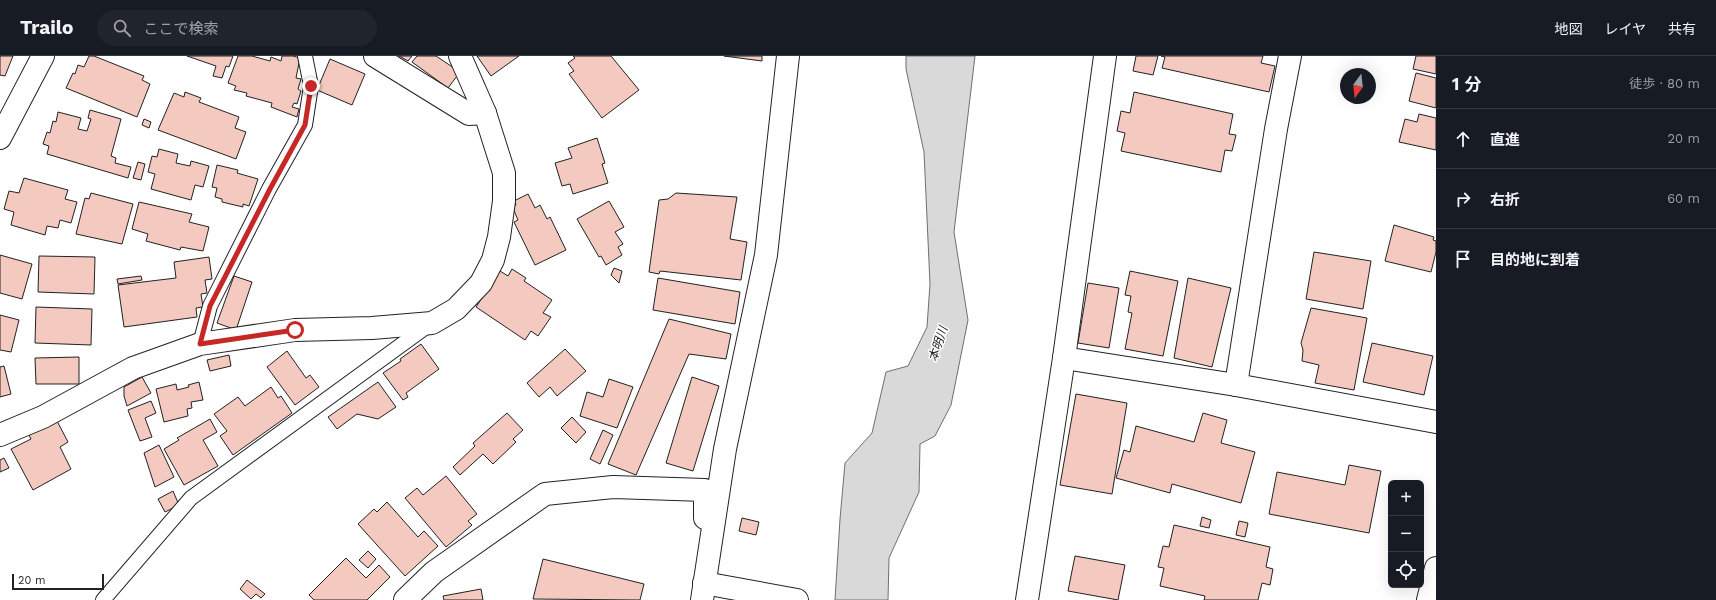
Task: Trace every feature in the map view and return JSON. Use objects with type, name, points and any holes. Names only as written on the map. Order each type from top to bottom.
[{"type":"street","points":[[0,138],[43,56]]},
{"type":"street","points":[[375,56],[469,114],[485,113]]},
{"type":"street","points":[[0,435],[43,417],[133,368],[200,344],[295,330],[372,328],[432,323],[456,309],[481,283],[493,260],[500,237],[504,201],[504,173],[485,113],[460,56]]},
{"type":"street","points":[[703,591],[725,450],[766,255],[788,56]]},
{"type":"street","points":[[1026,600],[1064,358],[1105,56]]},
{"type":"street","points":[[1236,385],[1276,129],[1290,56]]},
{"type":"street","points":[[1064,358],[1236,385],[1436,422]]},
{"type":"street","points":[[405,600],[434,572],[546,494],[613,487],[705,490],[703,591]]},
{"type":"street","points":[[1428,600],[1436,568]]},
{"type":"street","points":[[703,591],[741,590],[798,600]]},
{"type":"lane","points":[[200,344],[210,306],[270,189],[305,125],[311,86],[305,56]]},
{"type":"lane","points":[[103,600],[191,498],[432,323]]},
{"type":"water","name":"本明川","points":[[906,56],[975,56],[954,232],[968,320],[951,405],[935,436],[920,444],[919,492],[889,558],[888,600],[835,600],[845,463],[872,433],[886,372],[908,366],[927,327],[930,284],[924,152],[906,69]]},
{"type":"building","points":[[0,56],[13,56],[5,76],[0,75]]},
{"type":"building","points":[[89,56],[94,56],[144,76],[142,80],[150,84],[137,117],[66,88],[73,73],[75,74],[78,65],[84,67]]},
{"type":"building","points":[[187,56],[233,56],[229,67],[226,66],[222,78],[213,76],[216,66]]},
{"type":"building","points":[[238,56],[252,56],[270,61],[271,57],[281,61],[282,56],[293,56],[300,58],[296,78],[301,79],[298,89],[301,91],[297,104],[294,103],[292,107],[299,109],[297,117],[271,107],[272,103],[246,96],[247,93],[234,90],[236,86],[228,83]]},
{"type":"building","points":[[399,56],[412,56],[408,61]]},
{"type":"building","points":[[417,56],[436,56],[460,72],[448,88],[412,62]]},
{"type":"building","points":[[477,56],[519,56],[491,76]]},
{"type":"building","points":[[573,56],[611,56],[639,90],[602,118],[569,74],[574,71],[568,63],[575,58]]},
{"type":"building","points":[[724,56],[762,56],[762,61]]},
{"type":"building","points":[[1136,56],[1158,56],[1153,75],[1133,71]]},
{"type":"building","points":[[1161,56],[1263,56],[1261,63],[1275,66],[1269,92],[1162,68],[1165,57]]},
{"type":"building","points":[[1416,56],[1436,56],[1436,74],[1413,69]]},
{"type":"building","points":[[330,59],[365,74],[352,105],[317,90]]},
{"type":"building","points":[[1416,73],[1436,78],[1436,108],[1409,101]]},
{"type":"building","points":[[185,92],[201,98],[199,102],[239,117],[235,128],[246,132],[236,159],[158,130],[174,93],[184,97]]},
{"type":"building","points":[[1134,92],[1233,114],[1229,134],[1236,135],[1232,151],[1225,150],[1221,172],[1121,151],[1125,133],[1117,131],[1121,111],[1130,113]]},
{"type":"building","points":[[90,110],[121,119],[111,156],[116,158],[115,163],[131,167],[128,178],[47,154],[49,146],[43,144],[47,132],[50,133],[53,121],[56,122],[58,112],[81,118],[78,129],[87,131],[91,119],[88,118]]},
{"type":"building","points":[[1419,114],[1436,118],[1436,150],[1399,142],[1405,119],[1417,122]]},
{"type":"building","points":[[144,119],[151,122],[149,128],[142,125]]},
{"type":"building","points":[[597,138],[605,163],[602,164],[608,183],[573,194],[570,184],[562,186],[555,163],[572,158],[568,148]]},
{"type":"building","points":[[159,149],[178,154],[176,163],[190,166],[191,161],[209,166],[203,187],[195,185],[191,200],[151,189],[155,174],[148,172],[152,156],[157,157]]},
{"type":"building","points":[[138,162],[145,164],[141,180],[133,178]]},
{"type":"building","points":[[217,165],[238,170],[237,173],[258,179],[249,206],[243,204],[243,207],[222,202],[222,199],[215,197],[217,188],[212,187]]},
{"type":"building","points":[[24,178],[68,190],[65,199],[77,202],[71,223],[60,220],[58,228],[47,226],[45,235],[11,225],[14,212],[4,209],[9,191],[19,193]]},
{"type":"building","points":[[91,193],[133,204],[122,244],[76,234],[85,198],[89,199]]},
{"type":"building","points":[[676,193],[737,197],[730,239],[747,242],[741,280],[660,271],[659,274],[649,272],[659,200],[668,199]]},
{"type":"building","points":[[528,194],[535,208],[540,205],[547,219],[550,217],[566,250],[535,265],[514,222],[518,220],[512,206],[516,205],[514,201]]},
{"type":"building","points":[[609,201],[624,227],[615,232],[623,244],[618,247],[622,255],[606,265],[601,256],[599,257],[577,219]]},
{"type":"building","points":[[139,202],[192,214],[189,222],[209,227],[203,251],[181,247],[180,250],[146,241],[148,234],[132,229]]},
{"type":"building","points":[[1394,225],[1434,237],[1433,240],[1436,241],[1436,252],[1431,272],[1385,261]]},
{"type":"building","points":[[1314,252],[1371,261],[1363,309],[1306,299]]},
{"type":"building","points":[[0,255],[32,264],[22,299],[0,293]]},
{"type":"building","points":[[39,256],[95,257],[94,294],[38,292]]},
{"type":"building","points":[[209,257],[212,279],[205,280],[207,293],[201,294],[203,307],[196,308],[197,317],[124,327],[118,285],[176,278],[174,262]]},
{"type":"building","points":[[614,268],[622,271],[619,283],[611,275]]},
{"type":"building","points":[[512,269],[526,278],[524,281],[552,300],[543,313],[551,317],[538,336],[531,331],[525,340],[476,307],[500,271],[508,276]]},
{"type":"building","points":[[1130,271],[1178,281],[1163,356],[1125,349],[1132,313],[1128,312],[1131,296],[1125,295]]},
{"type":"building","points":[[141,276],[142,280],[118,284],[117,279]]},
{"type":"building","points":[[234,276],[252,282],[236,330],[217,323]]},
{"type":"building","points":[[658,278],[740,292],[735,324],[653,310]]},
{"type":"building","points":[[1188,278],[1231,288],[1212,367],[1174,358]]},
{"type":"building","points":[[1088,283],[1119,288],[1109,348],[1078,343]]},
{"type":"building","points":[[36,307],[92,309],[91,345],[35,343]]},
{"type":"building","points":[[1311,308],[1367,318],[1354,390],[1315,383],[1319,365],[1302,361],[1303,350],[1301,343]]},
{"type":"building","points":[[0,315],[19,320],[11,352],[0,350]]},
{"type":"building","points":[[669,319],[731,334],[726,359],[689,354],[636,475],[608,464]]},
{"type":"building","points":[[1372,343],[1433,356],[1424,395],[1363,382]]},
{"type":"building","points":[[421,344],[439,369],[406,393],[408,397],[403,400],[383,373],[401,361],[400,359]]},
{"type":"building","points":[[565,349],[586,371],[557,396],[550,387],[539,397],[527,383]]},
{"type":"building","points":[[287,351],[306,378],[310,375],[319,387],[295,405],[267,367]]},
{"type":"building","points":[[229,355],[231,366],[210,371],[207,360]]},
{"type":"building","points":[[79,357],[79,384],[36,384],[35,358]]},
{"type":"building","points":[[4,366],[11,394],[0,397],[0,367]]},
{"type":"building","points":[[142,377],[151,393],[127,406],[124,396],[124,387]]},
{"type":"building","points":[[692,377],[719,386],[693,471],[666,463]]},
{"type":"building","points":[[609,379],[633,387],[617,428],[580,416],[587,392],[603,397]]},
{"type":"building","points":[[199,382],[203,400],[191,402],[192,408],[187,409],[188,416],[164,422],[156,389],[176,384],[177,390],[189,387],[188,385]]},
{"type":"building","points":[[378,382],[396,407],[378,419],[357,414],[337,429],[328,417]]},
{"type":"building","points":[[271,387],[278,398],[281,396],[292,413],[233,455],[220,436],[227,431],[214,414],[238,397],[245,406]]},
{"type":"building","points":[[1076,394],[1127,403],[1112,494],[1060,485]]},
{"type":"building","points":[[151,401],[156,413],[145,418],[152,437],[140,441],[128,410]]},
{"type":"building","points":[[507,413],[523,430],[513,439],[516,442],[493,464],[483,454],[460,475],[453,467],[475,446],[473,443]]},
{"type":"building","points":[[1203,413],[1227,420],[1221,443],[1255,452],[1241,503],[1172,484],[1170,493],[1116,478],[1124,450],[1130,452],[1136,426],[1194,442]]},
{"type":"building","points":[[572,417],[586,432],[576,443],[561,428]]},
{"type":"building","points":[[210,419],[217,432],[203,440],[218,466],[184,485],[164,449],[179,440],[177,438]]},
{"type":"building","points":[[57,421],[68,442],[60,447],[71,469],[33,490],[11,449],[31,439],[29,435]]},
{"type":"building","points":[[603,430],[613,435],[600,464],[590,459]]},
{"type":"building","points":[[159,445],[174,477],[155,487],[144,453]]},
{"type":"building","points":[[4,458],[9,468],[0,472],[0,460]]},
{"type":"building","points":[[1349,465],[1381,471],[1369,533],[1269,514],[1277,472],[1345,485]]},
{"type":"building","points":[[446,476],[477,514],[468,521],[472,525],[446,547],[405,498],[417,488],[423,495]]},
{"type":"building","points":[[173,491],[179,505],[165,512],[158,499]]},
{"type":"building","points":[[387,502],[418,537],[424,531],[438,546],[405,576],[358,524],[374,509],[377,512]]},
{"type":"building","points":[[1202,517],[1211,520],[1209,528],[1200,526]]},
{"type":"building","points":[[742,518],[759,522],[756,535],[739,531]]},
{"type":"building","points":[[1239,521],[1248,523],[1245,537],[1236,535]]},
{"type":"building","points":[[1174,525],[1270,547],[1266,567],[1273,569],[1270,585],[1262,583],[1258,600],[1204,600],[1205,596],[1160,586],[1164,568],[1158,567],[1163,546],[1169,547]]},
{"type":"building","points":[[368,551],[376,559],[368,568],[359,560]]},
{"type":"building","points":[[1075,556],[1125,565],[1118,600],[1068,591]]},
{"type":"building","points":[[346,558],[366,578],[379,565],[390,577],[367,600],[314,600],[309,595]]},
{"type":"building","points":[[543,559],[644,584],[640,600],[533,599]]},
{"type":"building","points":[[247,580],[265,594],[261,598],[256,594],[251,599],[240,589]]},
{"type":"building","points":[[481,589],[483,600],[444,600],[443,596]]},
{"type":"route","points":[[295,330],[200,344],[210,306],[270,189],[305,125],[311,86]]}]
